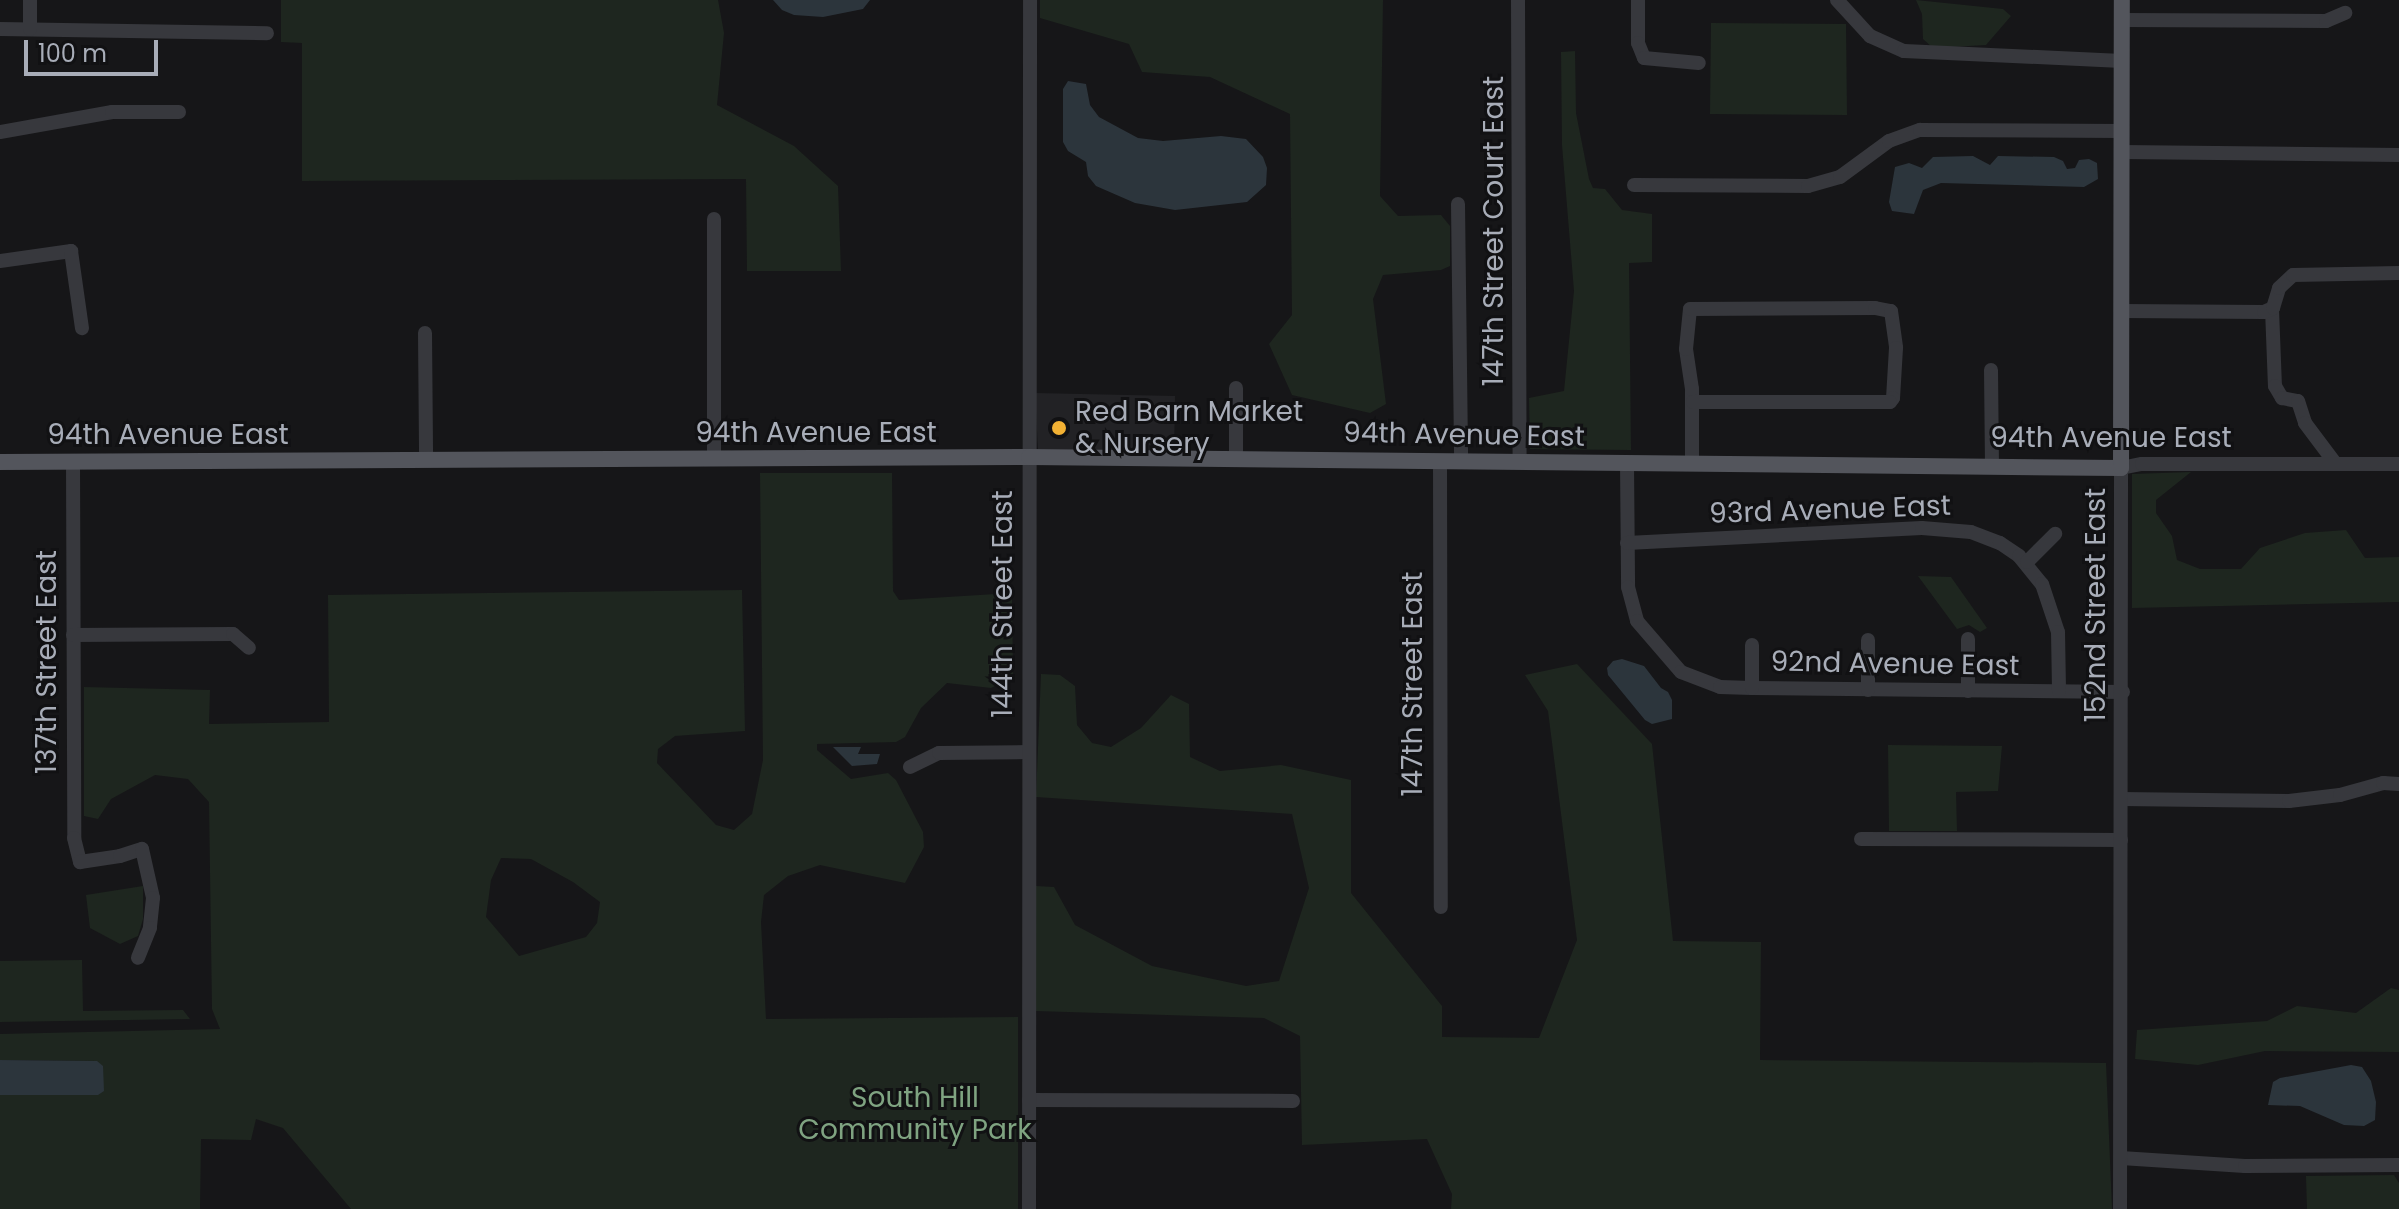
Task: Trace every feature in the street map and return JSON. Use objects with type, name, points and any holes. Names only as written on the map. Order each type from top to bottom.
[{"type":"main road","name":"152nd Street East","points":[[2121,468],[2122,0]]},
{"type":"main road","name":"94th Avenue East","points":[[0,462],[1029,457],[2121,468]]},
{"type":"street","points":[[30,0],[30,29]]},
{"type":"street","name":"144th Street East","points":[[1029,1209],[1030,0]]},
{"type":"street","name":"147th Street Court East","points":[[1518,0],[1520,462]]},
{"type":"street","points":[[1638,0],[1641,56],[1659,61],[1699,63]]},
{"type":"street","points":[[1837,0],[1870,36],[1904,51],[2122,61]]},
{"type":"street","points":[[2122,20],[2326,21],[2345,13]]},
{"type":"street","points":[[0,29],[267,33]]},
{"type":"street","points":[[0,132],[112,112],[179,112]]},
{"type":"street","points":[[1634,185],[1797,188],[1819,184],[1849,172],[1889,141],[1920,130],[2122,131]]},
{"type":"street","points":[[2122,152],[2399,155]]},
{"type":"street","points":[[1458,204],[1461,461]]},
{"type":"street","points":[[714,219],[714,459]]},
{"type":"street","points":[[0,261],[71,251],[82,328]]},
{"type":"street","points":[[2335,463],[2305,423],[2298,401],[2282,398],[2275,386],[2272,309],[2279,288],[2293,275],[2399,273]]},
{"type":"street","points":[[1692,462],[1693,402],[1686,349],[1690,309],[1875,308],[1891,311],[1896,363],[1890,402],[1693,402]]},
{"type":"street","points":[[2122,311],[2264,312],[2272,309]]},
{"type":"street","points":[[425,333],[426,460]]},
{"type":"street","points":[[1991,370],[1992,465]]},
{"type":"street","points":[[1236,388],[1236,459]]},
{"type":"street","name":"137th Street East","points":[[73,461],[74,838],[80,862],[142,849],[153,898],[150,928],[138,958]]},
{"type":"street","name":"147th Street East","points":[[1440,461],[1441,907]]},
{"type":"street","points":[[1627,463],[1627,543]]},
{"type":"street","name":"94th Avenue East","points":[[2121,468],[2142,464],[2399,464]]},
{"type":"street","name":"152nd Street East","points":[[2120,1209],[2121,468]]},
{"type":"street","name":"93rd Avenue East","points":[[1627,543],[1922,528],[1971,532],[2000,543],[2027,562]]},
{"type":"street","points":[[2055,534],[2027,562],[2042,584],[2056,620],[2059,691]]},
{"type":"street","name":"92nd Avenue East","points":[[1627,543],[1628,587],[1637,621],[1672,665],[1720,687],[2123,692]]},
{"type":"street","points":[[73,635],[233,634],[249,648]]},
{"type":"street","points":[[1968,639],[1968,691]]},
{"type":"street","points":[[1868,640],[1868,690]]},
{"type":"street","points":[[1752,645],[1752,688]]},
{"type":"street","points":[[910,767],[939,753],[1029,752]]},
{"type":"street","points":[[2383,783],[2399,770]]},
{"type":"street","points":[[2121,799],[2289,801],[2340,795],[2383,783],[2399,784]]},
{"type":"street","points":[[1861,839],[2121,840]]},
{"type":"street","points":[[1029,1100],[1293,1101]]},
{"type":"street","points":[[2121,1158],[2245,1166],[2399,1165]]},
{"type":"shaded area","points":[[773,0],[870,0],[863,9],[823,17],[794,15],[782,10]]},
{"type":"shaded area","points":[[1068,81],[1086,84],[1090,105],[1099,117],[1138,138],[1163,141],[1221,136],[1246,139],[1263,157],[1267,168],[1266,185],[1247,202],[1175,210],[1135,203],[1096,186],[1088,176],[1086,162],[1068,151],[1063,142],[1063,89]]},
{"type":"shaded area","points":[[1973,156],[1990,165],[1998,156],[2054,157],[2063,161],[2067,169],[2075,168],[2079,160],[2089,159],[2097,163],[2098,179],[2084,187],[1941,183],[1923,190],[1914,214],[1892,211],[1889,202],[1895,167],[1909,163],[1922,168],[1933,157]]},
{"type":"shaded area","points":[[1035,393],[1175,396],[1174,454],[1038,450]]},
{"type":"shaded area","points":[[1622,659],[1644,666],[1661,688],[1668,692],[1672,700],[1672,719],[1652,724],[1645,720],[1608,675],[1607,668],[1613,661]]},
{"type":"shaded area","points":[[833,747],[861,747],[858,754],[880,754],[877,764],[852,766]]},
{"type":"shaded area","points":[[0,1060],[97,1061],[103,1066],[104,1091],[98,1095],[0,1095]]},
{"type":"shaded area","points":[[2351,1065],[2362,1067],[2371,1081],[2376,1102],[2375,1120],[2364,1126],[2344,1125],[2300,1106],[2268,1105],[2273,1082],[2280,1078]]},
{"type":"green space","points":[[281,0],[718,0],[724,33],[717,105],[794,146],[838,186],[841,271],[747,271],[746,179],[302,181],[302,43],[281,42]]},
{"type":"green space","points":[[1040,0],[1383,0],[1380,196],[1398,216],[1441,215],[1450,226],[1450,266],[1441,270],[1383,275],[1373,299],[1386,404],[1370,413],[1292,395],[1269,344],[1292,315],[1290,114],[1210,77],[1142,72],[1129,44],[1040,18]]},
{"type":"green space","points":[[1916,0],[2003,9],[2011,16],[1986,45],[1933,48],[1923,39],[1922,14]]},
{"type":"green space","points":[[1711,23],[1846,24],[1847,115],[1710,114]]},
{"type":"green space","points":[[1575,51],[1576,113],[1593,188],[1605,189],[1622,210],[1652,214],[1652,262],[1629,263],[1631,450],[1530,449],[1529,398],[1564,391],[1574,291],[1562,145],[1561,52]]},
{"type":"green space","points":[[2191,472],[2156,500],[2156,513],[2172,536],[2177,560],[2200,569],[2241,569],[2260,548],[2305,533],[2346,530],[2365,558],[2399,557],[2399,602],[2132,608],[2132,474]]},
{"type":"green space","name":"South Hill Community Park","points":[[760,473],[892,473],[893,591],[899,600],[1012,593],[1013,677],[991,688],[947,683],[921,708],[905,737],[896,742],[817,744],[817,750],[851,779],[888,773],[896,780],[923,832],[924,847],[905,883],[820,865],[788,876],[764,895],[761,922],[766,1019],[1018,1017],[1018,1209],[351,1209],[283,1128],[256,1119],[251,1140],[201,1139],[200,1209],[0,1209],[0,1095],[98,1095],[97,1061],[0,1060],[0,1034],[220,1029],[212,1009],[209,802],[188,779],[155,775],[111,799],[98,819],[84,816],[84,687],[210,690],[209,724],[329,722],[328,595],[742,590],[745,731],[675,736],[658,749],[657,763],[716,825],[734,830],[752,814],[763,760]],"holes":[[[501,858],[531,859],[573,882],[600,902],[597,923],[586,937],[519,956],[486,917],[491,880]]]},
{"type":"green space","points":[[1918,576],[1951,577],[1987,628],[1980,632],[1969,625],[1957,629]]},
{"type":"green space","points":[[1577,664],[1652,744],[1673,941],[1761,942],[1760,1060],[2106,1063],[2112,1209],[1451,1209],[1452,1194],[1427,1139],[1302,1145],[1300,1036],[1264,1018],[1035,1011],[1036,886],[1054,887],[1075,925],[1152,966],[1246,986],[1279,981],[1309,888],[1292,814],[1036,797],[1041,674],[1060,675],[1075,686],[1077,725],[1092,743],[1111,747],[1141,728],[1171,695],[1189,704],[1190,757],[1220,771],[1281,765],[1351,780],[1351,893],[1442,1006],[1442,1037],[1539,1038],[1577,940],[1548,711],[1525,675]]},
{"type":"green space","points":[[1888,745],[2002,746],[1998,791],[1956,792],[1957,831],[1889,831]]},
{"type":"green space","points":[[143,886],[143,919],[138,936],[120,944],[90,928],[86,895]]},
{"type":"green space","points":[[82,960],[83,1011],[183,1010],[190,1019],[0,1022],[0,961]]},
{"type":"green space","points":[[2391,988],[2399,990],[2399,1052],[2265,1051],[2198,1065],[2135,1059],[2137,1030],[2267,1021],[2297,1006],[2356,1013]]},
{"type":"green space","points":[[2394,1175],[2399,1183],[2399,1209],[2307,1209],[2306,1176]]},
{"type":"place","name":"Red Barn Market & Nursery","points":[[1059,428]]}]
